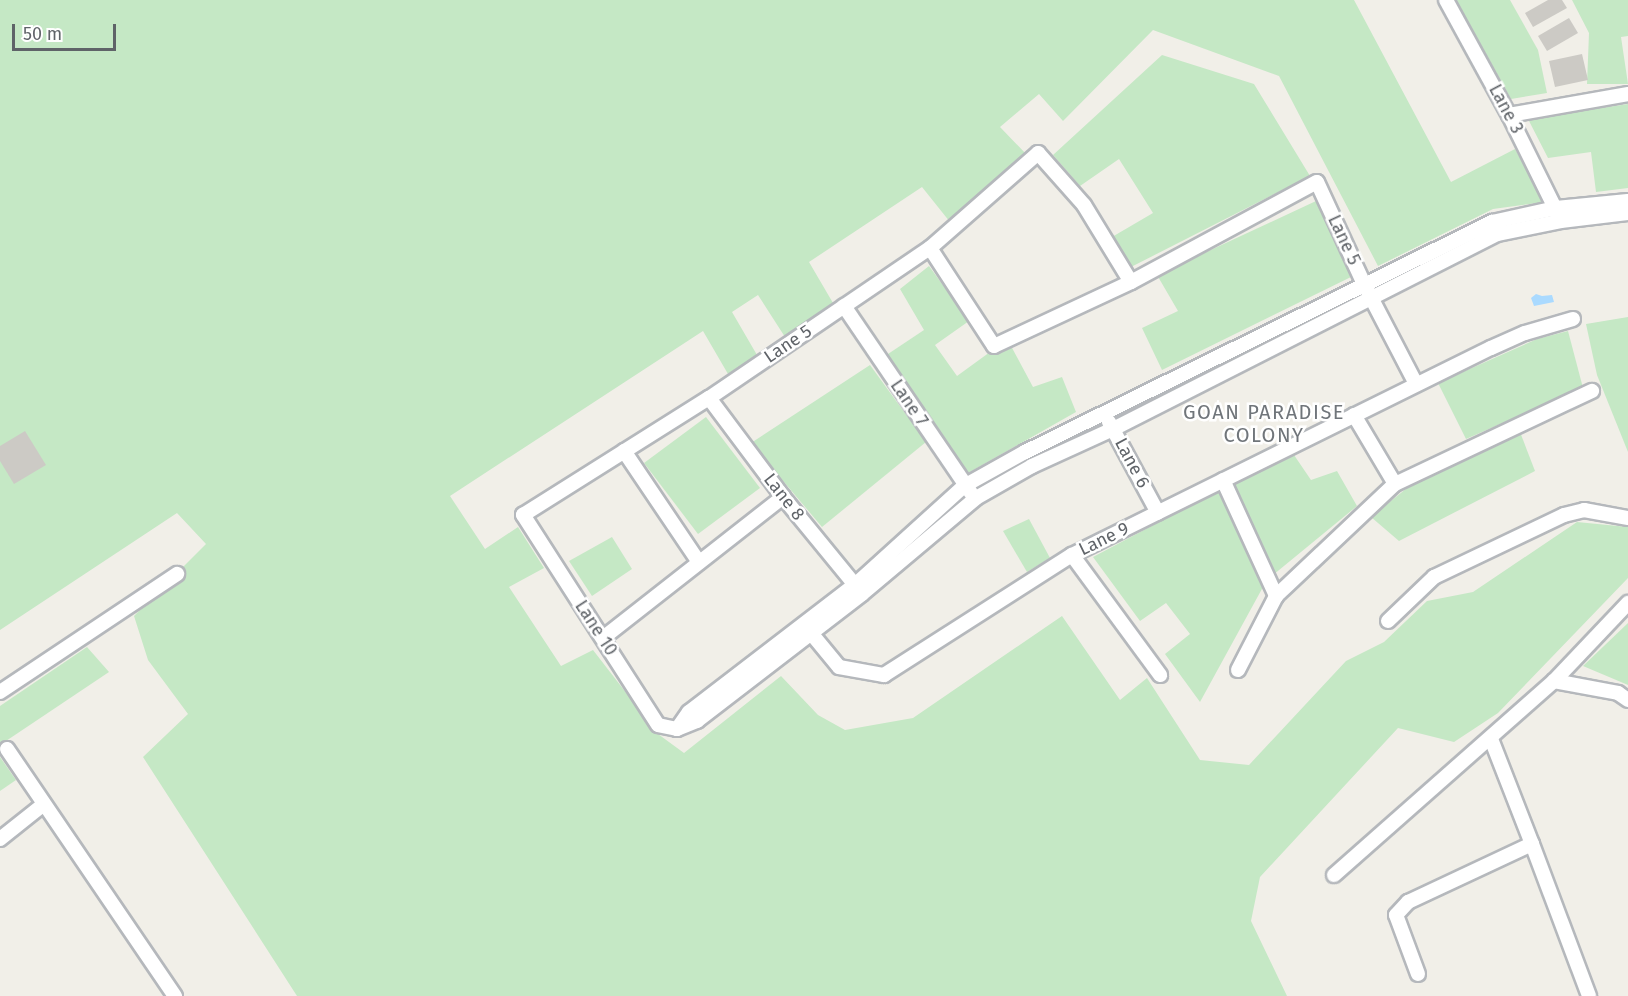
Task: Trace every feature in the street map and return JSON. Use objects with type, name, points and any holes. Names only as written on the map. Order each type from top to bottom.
[{"type":"street","name":"Lane 3","points":[[1446,0],[1509,115],[1559,214]]},
{"type":"street","points":[[1509,115],[1628,94]]},
{"type":"street","name":"Lane 5","points":[[523,514],[709,398],[930,248],[1038,153],[1084,205],[1131,282],[1317,182],[1371,298]]},
{"type":"street","points":[[677,729],[697,721],[812,633],[964,486],[1025,452],[1492,222],[1559,214],[1628,201]]},
{"type":"street","points":[[677,729],[689,712],[859,589],[976,498],[1032,465],[1113,429],[1498,234],[1559,214],[1628,213]]},
{"type":"street","points":[[930,248],[994,346],[1131,282]]},
{"type":"street","points":[[1371,298],[1416,384]]},
{"type":"street","name":"Lane 7","points":[[844,306],[964,486],[976,498]]},
{"type":"street","name":"Lane 9","points":[[812,633],[839,667],[884,675],[1072,555],[1416,384],[1526,333],[1573,319]]},
{"type":"street","points":[[1238,670],[1276,596],[1395,484],[1592,391]]},
{"type":"street","name":"Lane 8","points":[[709,398],[783,497],[859,589]]},
{"type":"street","name":"Lane 6","points":[[1105,414],[1158,513]]},
{"type":"street","points":[[1354,415],[1395,484]]},
{"type":"street","points":[[624,451],[699,562]]},
{"type":"street","points":[[1224,480],[1276,596]]},
{"type":"street","points":[[603,638],[783,497]]},
{"type":"street","points":[[1388,621],[1434,577],[1564,515],[1584,510],[1628,518]]},
{"type":"street","name":"Lane 10","points":[[523,514],[658,725],[677,729]]},
{"type":"street","points":[[1072,555],[1160,675]]},
{"type":"street","points":[[0,692],[177,574]]},
{"type":"street","points":[[1334,875],[1491,739],[1554,681],[1628,603]]},
{"type":"street","points":[[1554,681],[1618,693],[1628,700]]},
{"type":"street","points":[[1491,739],[1589,996]]},
{"type":"street","points":[[7,749],[176,996]]},
{"type":"street","points":[[0,838],[44,804]]},
{"type":"street","points":[[1418,975],[1396,915],[1408,902],[1532,844]]},
{"type":"green space","points":[[0,0],[1354,0],[1451,182],[1515,149],[1545,202],[1493,209],[1378,266],[1279,76],[1153,30],[1063,121],[1039,94],[1000,127],[1027,155],[950,222],[922,187],[809,262],[833,303],[785,337],[758,295],[732,312],[757,355],[728,374],[703,331],[450,496],[485,549],[518,527],[544,568],[509,587],[561,666],[593,650],[658,734],[684,753],[781,676],[818,715],[845,730],[913,718],[1062,616],[1120,700],[1147,678],[1200,760],[1249,765],[1346,661],[1384,642],[1427,601],[1473,592],[1577,522],[1628,527],[1628,578],[1498,713],[1454,742],[1398,728],[1260,877],[1251,921],[1287,996],[297,996],[143,757],[188,714],[148,660],[134,616],[206,544],[177,513],[0,630]]},
{"type":"green space","points":[[1456,0],[1510,0],[1538,50],[1547,93],[1511,99]]},
{"type":"green space","points":[[1572,0],[1628,0],[1628,36],[1621,37],[1628,84],[1587,84],[1589,33]]},
{"type":"green space","points":[[1162,55],[1254,84],[1310,176],[1131,267],[1112,237],[1153,213],[1119,159],[1080,186],[1053,155]]},
{"type":"green space","points":[[1628,104],[1628,188],[1596,192],[1591,152],[1548,158],[1528,119]]},
{"type":"green space","points":[[1316,201],[1351,277],[1162,370],[1142,328],[1178,311],[1157,275]]},
{"type":"green space","points":[[929,266],[969,321],[935,345],[957,376],[990,352],[1011,346],[1033,387],[1062,377],[1076,412],[968,473],[885,356],[924,330],[900,289]]},
{"type":"green space","points":[[1628,317],[1628,452],[1597,375],[1586,324]]},
{"type":"green space","points":[[1568,331],[1583,388],[1466,439],[1438,383],[1537,339]]},
{"type":"green space","points":[[870,365],[926,442],[822,527],[751,443]]},
{"type":"green space","points":[[706,417],[760,488],[698,534],[644,463]]},
{"type":"green space","points":[[1520,432],[1535,471],[1399,541],[1371,517],[1407,488]]},
{"type":"green space","points":[[1294,455],[1311,480],[1337,471],[1357,506],[1273,575],[1231,484]]},
{"type":"green space","points":[[1218,491],[1263,587],[1200,702],[1165,654],[1190,634],[1166,603],[1140,621],[1093,557]]},
{"type":"green space","points":[[1029,519],[1050,558],[1027,572],[1003,531]]},
{"type":"green space","points":[[612,537],[632,569],[592,596],[569,561]]},
{"type":"green space","points":[[1628,623],[1628,685],[1583,666]]},
{"type":"green space","points":[[87,647],[109,672],[0,745],[0,706]]},
{"type":"green space","points":[[0,757],[16,780],[0,791]]},
{"type":"water","points":[[1536,294],[1552,295],[1554,302],[1534,306],[1531,298]]},
{"type":"building","points":[[1548,0],[1562,0],[1567,8],[1533,27],[1525,13]]},
{"type":"building","points":[[1569,18],[1578,33],[1547,51],[1538,36]]},
{"type":"building","points":[[1582,54],[1588,80],[1555,87],[1549,61]]},
{"type":"building","points":[[25,431],[46,465],[14,484],[0,461],[0,446]]},
{"type":"district","name":"GOAN PARADISE COLONY","points":[[1264,424]]}]
